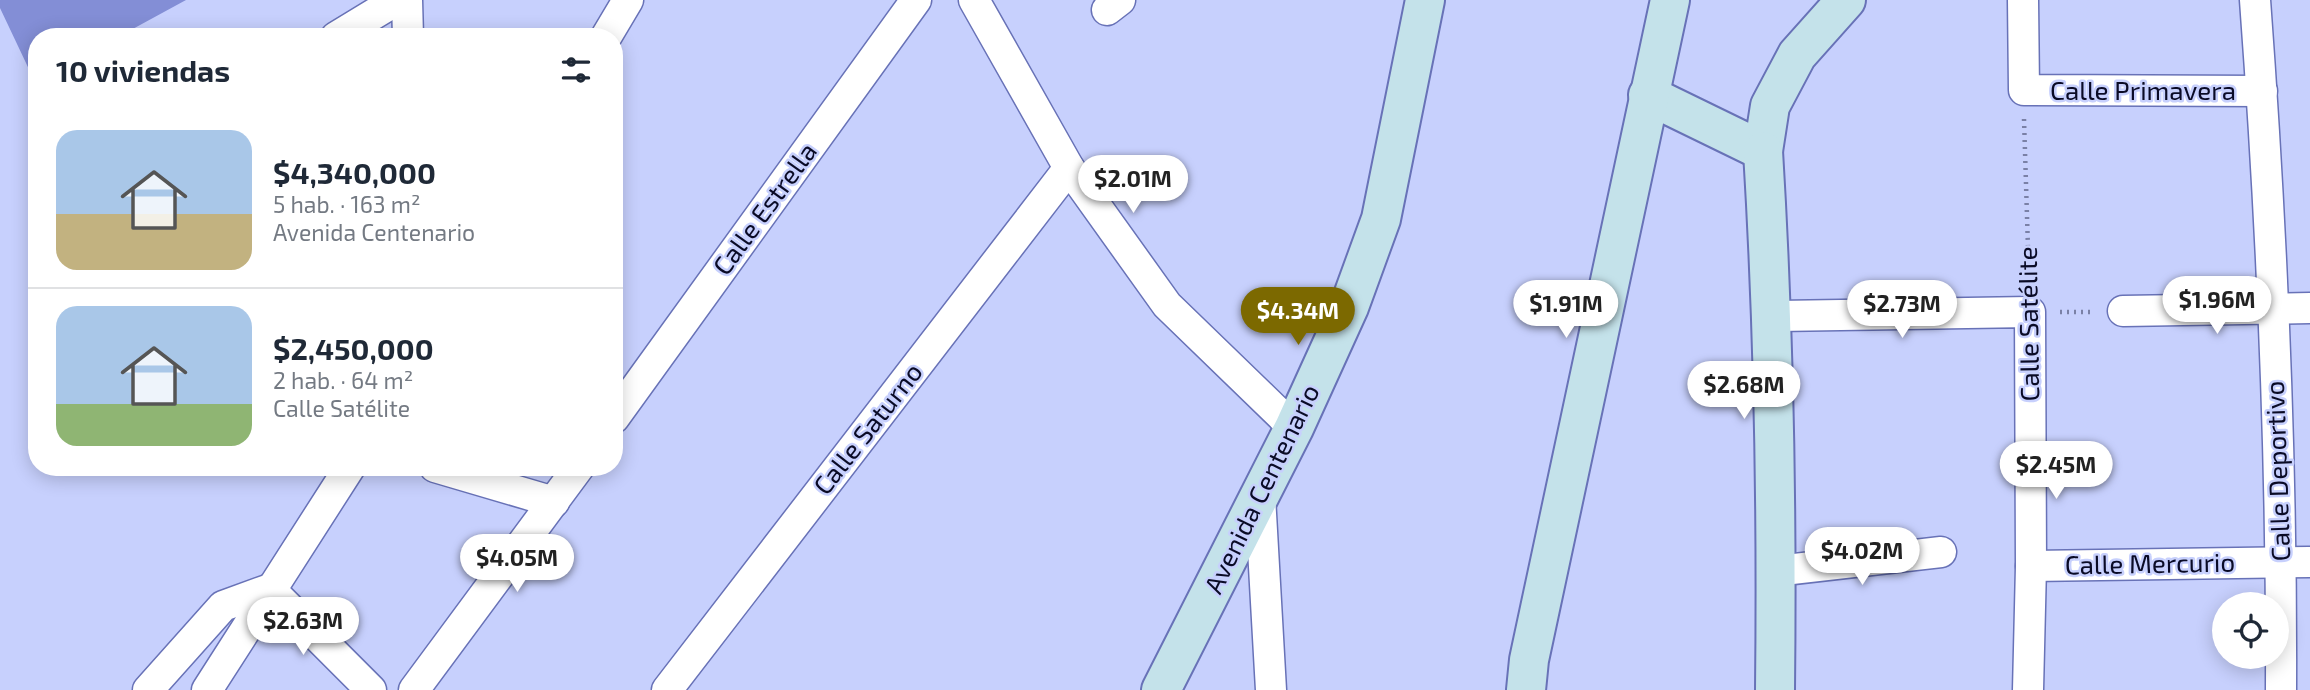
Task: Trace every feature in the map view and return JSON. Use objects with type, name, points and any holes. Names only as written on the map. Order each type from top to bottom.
[{"type":"main road","name":"Avenida Centenario","points":[[1161,690],[1294,428],[1349,307],[1381,219],[1425,0]]},
{"type":"main road","points":[[1526,690],[1529,660],[1670,0]]},
{"type":"main road","points":[[1775,690],[1773,316],[1763,151],[1770,106],[1797,54],[1846,0]]},
{"type":"main road","points":[[1648,95],[1763,151]]},
{"type":"street","points":[[351,28],[397,0]]},
{"type":"street","points":[[407,0],[408,28]]},
{"type":"street","points":[[611,28],[628,0]]},
{"type":"street","name":"Calle Estrella","points":[[623,406],[916,0]]},
{"type":"street","points":[[974,0],[1069,168],[1167,305],[1294,428]]},
{"type":"street","points":[[2023,0],[2024,90]]},
{"type":"street","name":"Calle Deportivo","points":[[2255,0],[2272,310],[2296,562],[2281,690]]},
{"type":"street","name":"Calle Primavera","points":[[2024,90],[2262,91]]},
{"type":"street","name":"Calle Saturno","points":[[667,690],[1069,168]]},
{"type":"street","points":[[2123,311],[2310,309]]},
{"type":"street","points":[[1773,316],[2030,312]]},
{"type":"street","name":"Calle Satélite","points":[[2028,690],[2031,566],[2030,312]]},
{"type":"street","points":[[207,690],[344,476]]},
{"type":"street","points":[[466,476],[554,502]]},
{"type":"street","points":[[415,690],[573,476]]},
{"type":"street","points":[[1260,496],[1270,690]]},
{"type":"street","points":[[1776,571],[1941,552]]},
{"type":"street","name":"Calle Mercurio","points":[[2031,566],[2296,562]]},
{"type":"street","points":[[148,690],[223,606],[270,589]]},
{"type":"street","points":[[270,589],[371,690]]},
{"type":"path","name":"Calle Satélite","points":[[2024,90],[2030,312]]},
{"type":"path","points":[[2030,312],[2123,311]]},
{"type":"building","points":[[0,0],[186,0],[135,28],[28,28],[28,67],[0,8]]}]
